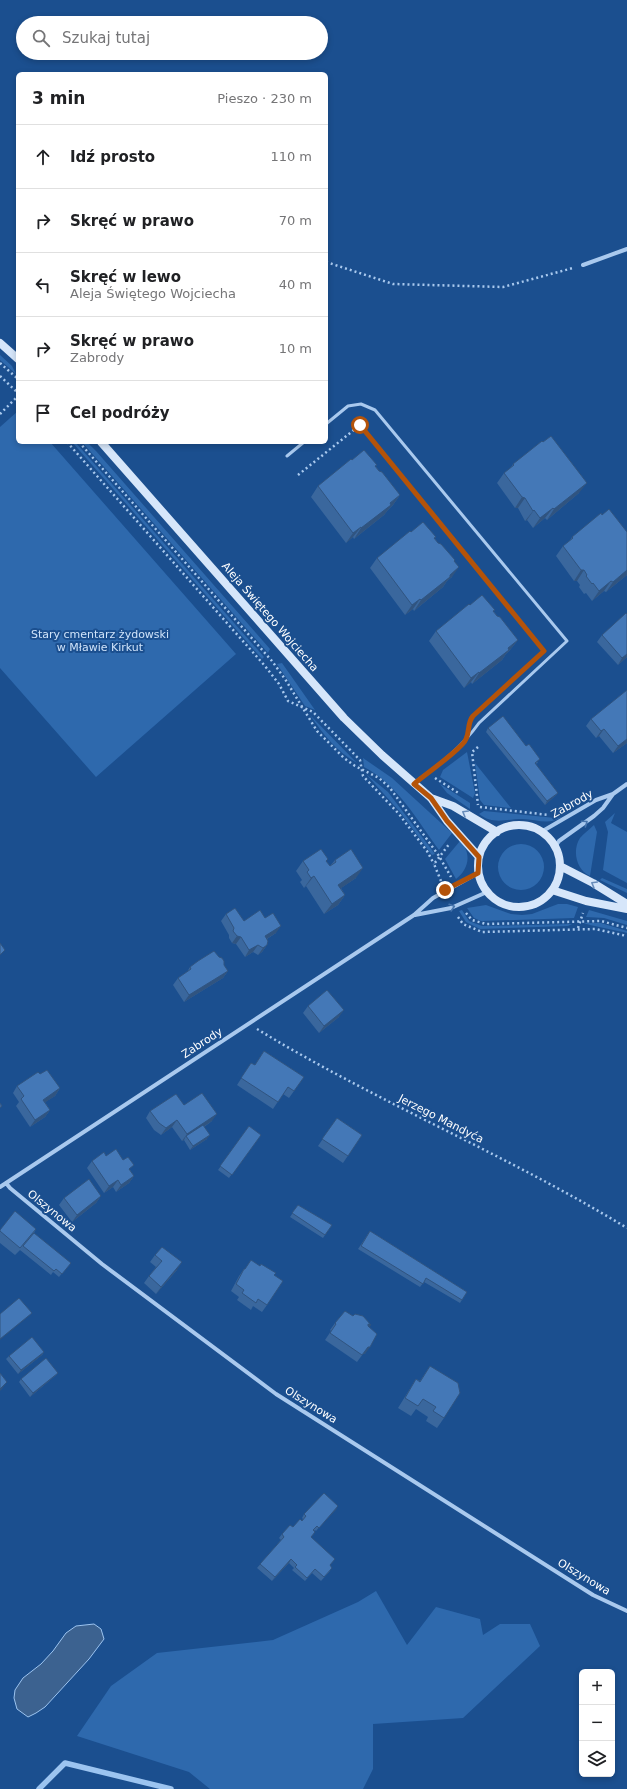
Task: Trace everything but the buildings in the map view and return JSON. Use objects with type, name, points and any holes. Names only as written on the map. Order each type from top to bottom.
[{"type":"street","points":[[583,265],[627,249]]},
{"type":"street","points":[[0,343],[16,357]]},
{"type":"street","name":"Aleja Świętego Wojciecha","points":[[103,444],[344,718],[414,784],[431,798],[447,821],[479,857]]},
{"type":"street","name":"Zabrody","points":[[541,832],[596,800],[613,794],[627,784]]},
{"type":"street","name":"Zabrody","points":[[555,847],[559,841],[599,812],[613,794]]},
{"type":"street","name":"Aleja Świętego Wojciecha","points":[[431,798],[453,806],[497,832]]},
{"type":"street","points":[[519,825],[530,827],[541,832],[555,847],[560,866],[556,883],[552,890],[543,899],[532,905],[520,907],[508,906],[496,901],[483,887],[478,873],[479,857],[486,843],[497,832],[507,827],[519,825]]},
{"type":"street","points":[[560,866],[593,883],[627,904]]},
{"type":"street","name":"Zabrody","points":[[0,1187],[414,915],[433,898],[478,873]]},
{"type":"street","points":[[552,890],[586,901],[627,910]]},
{"type":"street","name":"Zabrody","points":[[414,915],[450,908],[487,892]]},
{"type":"street","name":"Olszynowa","points":[[6,1183],[10,1188],[102,1264],[276,1394],[593,1595],[627,1611]]},
{"type":"lane","points":[[328,422],[348,406],[361,404],[375,410],[567,641],[479,723],[466,740],[414,784]]},
{"type":"lane","points":[[287,456],[302,444]]},
{"type":"path","points":[[328,263],[393,284],[503,287],[583,265]]},
{"type":"path","points":[[0,363],[16,377]]},
{"type":"path","points":[[0,376],[16,392]]},
{"type":"path","points":[[0,414],[16,396]]},
{"type":"path","points":[[298,475],[360,425],[544,651],[538,656]]},
{"type":"path","points":[[69,444],[265,666],[279,684],[288,701],[313,712],[360,760],[363,776],[399,814],[427,851],[443,886]]},
{"type":"path","points":[[466,740],[472,752],[478,806],[475,811]]},
{"type":"path","points":[[472,752],[478,747]]},
{"type":"path","points":[[428,773],[462,795]]},
{"type":"path","points":[[473,802],[478,806],[551,815]]},
{"type":"path","points":[[434,864],[451,841]]},
{"type":"path","points":[[450,908],[463,924],[482,932],[596,929],[627,936]]},
{"type":"path","name":"Jerzego Mandyća","points":[[248,1024],[306,1059],[525,1170],[627,1228]]},
{"type":"green space","points":[[0,355],[12,366],[16,374],[0,360]]},
{"type":"green space","name":"Stary cmentarz żydowski w Mławie Kirkut","points":[[16,413],[16,444],[52,444],[236,654],[96,777],[0,668],[0,427]]},
{"type":"green space","points":[[74,444],[77,444],[84,452],[264,657],[262,659]]},
{"type":"green space","points":[[84,444],[89,444],[96,451],[270,649],[268,653]]},
{"type":"green space","points":[[282,663],[315,710],[305,706],[277,664]]},
{"type":"green space","points":[[310,715],[357,763],[343,754],[331,742]]},
{"type":"green space","points":[[467,752],[475,793],[473,798],[440,777],[443,770]]},
{"type":"green space","points":[[363,758],[392,778],[452,833],[439,850],[415,815],[397,793],[387,783],[364,767]]},
{"type":"green space","points":[[475,763],[511,808],[484,805],[480,800]]},
{"type":"green space","points":[[366,774],[388,792],[435,854],[432,855],[400,812]]},
{"type":"green space","points":[[440,784],[470,803],[470,809],[447,793]]},
{"type":"green space","points":[[484,811],[555,818],[562,817],[557,820],[547,822],[522,819],[500,821],[489,819],[479,814]]},
{"type":"green space","points":[[615,813],[611,823],[627,832],[627,883],[603,870],[608,832],[605,822]]},
{"type":"green space","points":[[594,825],[597,832],[590,876],[581,869],[579,865],[576,848],[583,834]]},
{"type":"green space","points":[[460,841],[466,851],[467,861],[464,871],[456,879],[445,859]]},
{"type":"green space","points":[[521,844],[534,848],[540,854],[544,867],[540,880],[534,886],[521,890],[508,886],[502,880],[498,867],[502,854],[508,848]]},
{"type":"green space","points":[[602,878],[627,889],[627,893],[600,880]]},
{"type":"green space","points":[[558,904],[567,904],[578,907],[574,918],[481,921],[474,918],[467,908],[486,905],[511,914],[522,915],[532,914]]},
{"type":"green space","points":[[462,910],[469,921],[482,926],[572,924],[568,926],[480,929],[466,922],[459,911]]},
{"type":"green space","points":[[589,910],[627,921],[627,925],[604,918],[586,917]]},
{"type":"green space","points":[[584,923],[601,923],[627,931],[627,933],[591,925]]},
{"type":"green space","points":[[376,1591],[407,1645],[436,1607],[480,1619],[483,1635],[500,1624],[530,1624],[540,1646],[463,1718],[373,1724],[373,1769],[363,1789],[210,1789],[189,1772],[77,1736],[111,1686],[157,1653],[273,1640],[358,1602]]},
{"type":"shaded area","points":[[94,1624],[101,1629],[104,1639],[89,1659],[45,1707],[28,1717],[17,1709],[14,1698],[15,1690],[23,1678],[41,1664],[66,1633],[76,1626]]},
{"type":"waterway","points":[[39,1789],[65,1763],[171,1789]]},
{"type":"route","points":[[360,425],[544,651],[473,716],[470,720],[466,740],[439,765],[414,784],[431,798],[447,821],[479,857],[478,873],[445,890]]}]
